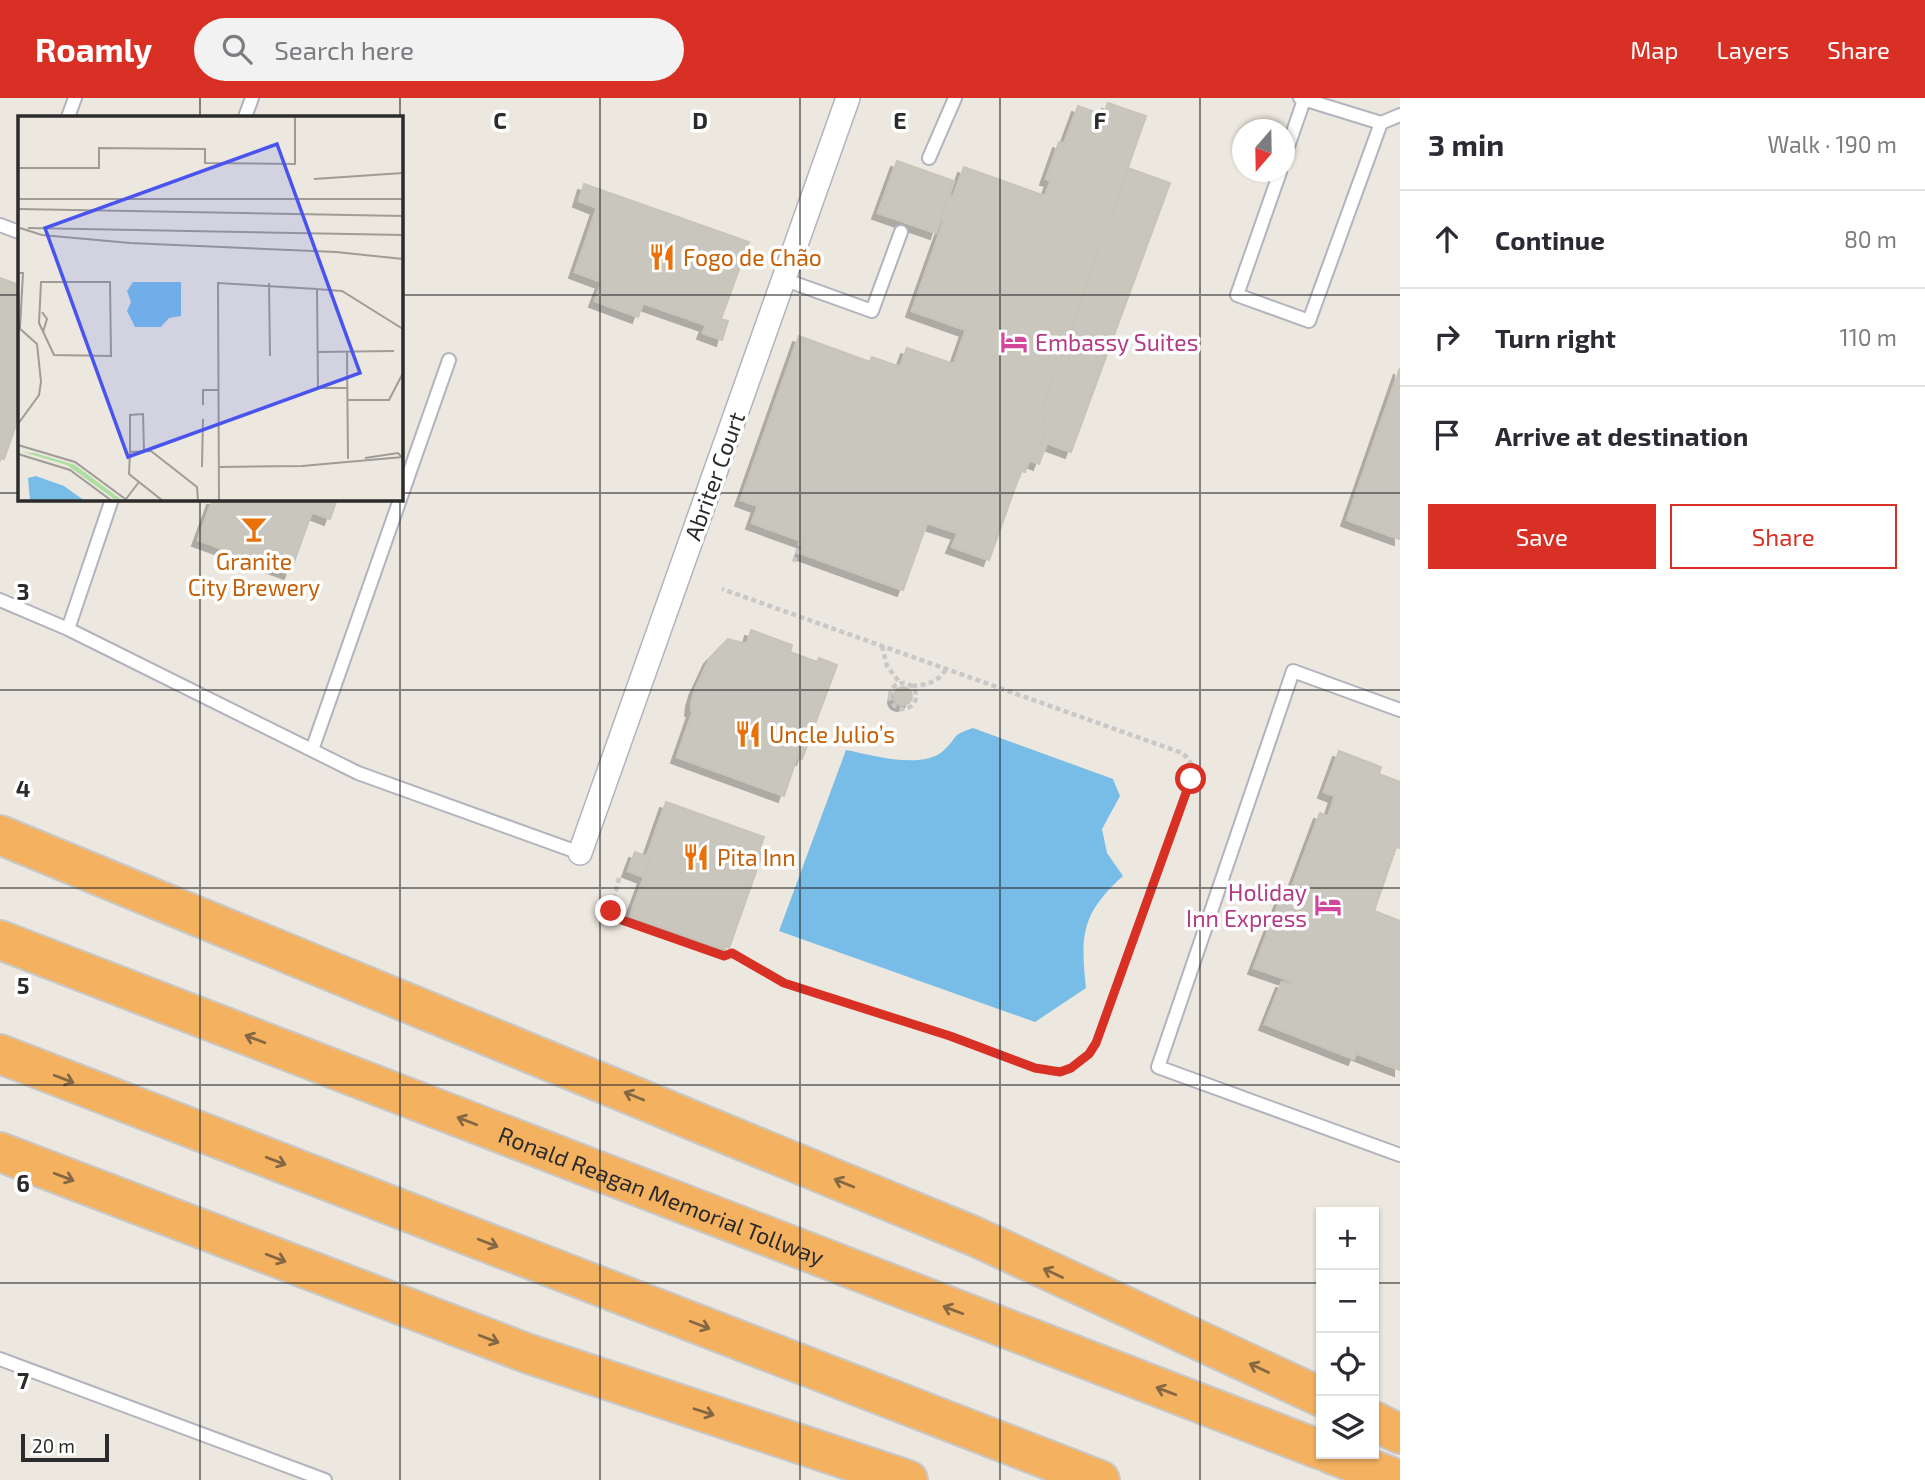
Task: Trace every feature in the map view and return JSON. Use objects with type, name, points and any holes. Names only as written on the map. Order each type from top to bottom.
[{"type":"highway","points":[[0,835],[976,1237],[1319,1396]]},
{"type":"highway","name":"Ronald Reagan Memorial Tollway","points":[[0,940],[1316,1448]]},
{"type":"highway","points":[[0,1054],[1100,1480]]},
{"type":"highway","points":[[0,1152],[529,1354],[908,1480]]},
{"type":"highway","points":[[1379,1424],[1400,1434]]},
{"type":"highway","points":[[1344,1459],[1400,1480]]},
{"type":"street","name":"Abriter Court","points":[[580,853],[848,98]]},
{"type":"lane","points":[[68,116],[75,98]]},
{"type":"lane","points":[[246,116],[252,98]]},
{"type":"lane","points":[[929,158],[955,98]]},
{"type":"lane","points":[[1295,122],[1302,99],[1381,123],[1400,115]]},
{"type":"lane","points":[[1277,182],[1237,295],[1309,321],[1381,123]]},
{"type":"lane","points":[[0,225],[18,232]]},
{"type":"lane","points":[[783,279],[872,311],[901,232]]},
{"type":"lane","points":[[402,495],[449,360]]},
{"type":"lane","points":[[68,629],[112,500]]},
{"type":"lane","points":[[313,750],[400,500]]},
{"type":"lane","points":[[0,600],[68,629],[358,773],[580,853]]},
{"type":"lane","points":[[1400,710],[1293,671],[1158,1067],[1400,1155]]},
{"type":"lane","points":[[0,1359],[325,1480]]},
{"type":"path","points":[[794,562],[801,541]]},
{"type":"path","points":[[619,878],[611,911],[616,918],[724,956],[732,953],[784,983],[950,1036],[1035,1068],[1060,1072],[1071,1068],[1089,1054],[1096,1043],[1190,783],[1192,766],[1189,758],[1182,752],[722,589]]},
{"type":"path","points":[[882,646],[887,666],[900,683],[924,685],[939,679],[946,669]]},
{"type":"path","points":[[900,683],[893,687],[890,695],[892,704],[899,709],[908,708],[915,702],[916,694],[912,686]]},
{"type":"water","points":[[973,728],[1113,779],[1120,796],[1102,829],[1107,853],[1123,876],[1099,902],[1087,926],[1083,953],[1086,988],[1035,1022],[779,931],[846,750],[896,760],[922,760],[934,757],[957,735]]},
{"type":"building","name":"Embassy Suites","points":[[1108,103],[1146,116],[1042,411],[1046,412],[1042,424],[1047,426],[1034,462],[1029,460],[1025,472],[1021,471],[989,560],[952,547],[958,533],[927,523],[903,590],[800,553],[805,542],[752,523],[758,506],[741,500],[799,336],[870,362],[872,357],[900,367],[907,348],[954,364],[966,330],[912,311],[944,221],[940,220],[949,195],[953,197],[964,167],[1045,196],[1051,180],[1046,179],[1059,142],[1064,144],[1078,106],[1103,115]]},
{"type":"building","points":[[897,161],[954,181],[936,233],[878,213]]},
{"type":"building","points":[[1128,168],[1170,183],[1071,452],[1047,443],[1039,464],[1034,462],[1047,426],[1042,424],[1046,412],[1042,411]]},
{"type":"building","name":"Fogo de Chão","points":[[584,184],[749,242],[721,319],[728,321],[722,340],[703,333],[706,325],[643,303],[638,317],[595,301],[602,282],[575,272],[597,208],[579,201]]},
{"type":"building","points":[[0,278],[18,285],[18,419],[4,459],[0,458]]},
{"type":"building","points":[[1400,368],[1400,539],[1347,520]]},
{"type":"building","name":"Granite City Brewery","points":[[213,500],[337,500],[330,519],[312,512],[290,573],[198,540]]},
{"type":"building","name":"Uncle Julio’s","points":[[751,630],[792,645],[790,652],[817,662],[819,658],[837,665],[802,759],[797,757],[784,796],[677,757],[693,711],[695,690],[710,658],[728,639],[747,644]]},
{"type":"building","points":[[903,687],[909,690],[912,696],[909,702],[903,705],[897,702],[894,696],[897,690]]},
{"type":"building","name":"Holiday Inn Express","points":[[1339,751],[1381,767],[1379,774],[1400,782],[1400,848],[1396,847],[1374,911],[1400,921],[1400,1070],[1356,1053],[1354,1059],[1265,1024],[1282,982],[1291,984],[1292,981],[1254,968],[1282,896],[1288,898],[1320,813],[1328,817],[1335,796],[1324,792]]},
{"type":"building","points":[[666,802],[764,837],[759,851],[763,852],[729,948],[725,946],[724,949],[630,916],[651,858],[647,856]]},
{"type":"building","points":[[635,852],[651,858],[644,877],[628,871]]},
{"type":"place","name":"Fogo de Chão","points":[[662,257]]},
{"type":"place","name":"Embassy Suites","points":[[1014,342]]},
{"type":"place","name":"Granite City Brewery","points":[[254,529]]},
{"type":"place","name":"Uncle Julio’s","points":[[748,734]]},
{"type":"place","name":"Pita Inn","points":[[696,857]]},
{"type":"place","name":"Holiday Inn Express","points":[[1328,905]]},
{"type":"route","points":[[611,911],[616,918],[724,956],[732,953],[784,983],[950,1036],[1035,1068],[1060,1072],[1081,1062],[1096,1043],[1191,779]]}]
